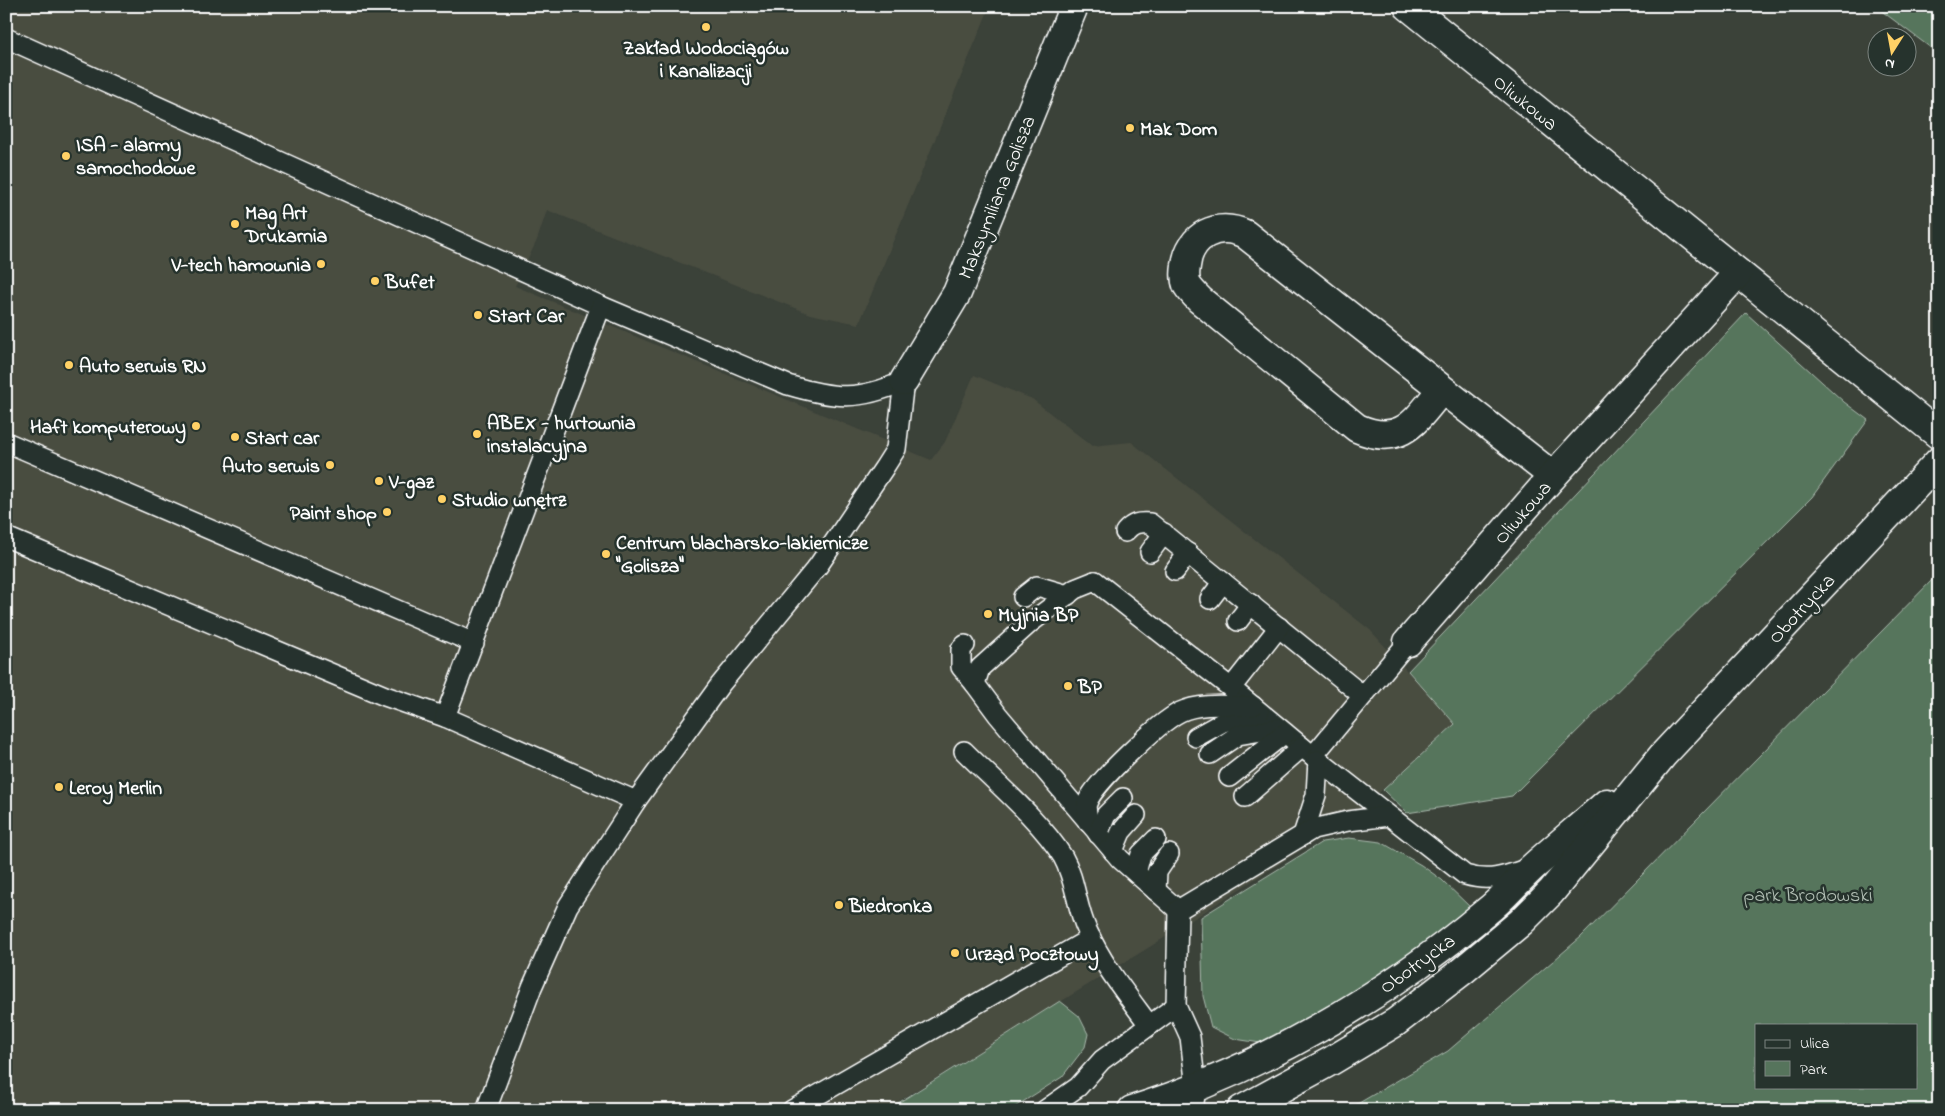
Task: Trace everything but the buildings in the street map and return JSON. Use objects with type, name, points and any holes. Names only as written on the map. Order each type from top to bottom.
[{"type":"street","name":"Maksymiliana Golisza","points":[[904,382],[957,293],[1074,6]]},
{"type":"street","name":"Oliwkowa","points":[[1408,6],[1939,435]]},
{"type":"street","points":[[1442,389],[1413,424],[1402,430],[1387,436],[1370,434],[1357,428],[1200,300],[1187,285],[1185,273],[1187,257],[1194,243],[1207,233],[1220,229],[1234,229],[1240,232],[1442,389],[1553,476]]},
{"type":"street","name":"Oliwkowa","points":[[1408,642],[1553,476],[1738,273]]},
{"type":"street","name":"Obotrycka","points":[[1241,1110],[1331,1061],[1396,1022],[1461,972],[1520,922],[1551,892],[1663,755],[1939,460]]},
{"type":"street","name":"Obotrycka","points":[[1132,1110],[1194,1099],[1245,1067],[1333,1019],[1377,992],[1434,952],[1487,911],[1534,866],[1663,755]]},
{"type":"lane","points":[[6,38],[601,306],[788,385],[815,393],[839,397],[864,396],[904,382],[896,449],[884,468],[818,566],[720,685],[636,802],[568,906],[532,987],[486,1110]]},
{"type":"lane","points":[[445,717],[601,306]]},
{"type":"lane","points":[[6,442],[474,643]]},
{"type":"lane","points":[[1125,532],[1130,526],[1138,522],[1157,528],[1362,695]]},
{"type":"lane","points":[[1150,552],[1157,528]]},
{"type":"lane","points":[[6,537],[385,696],[445,717],[636,802]]},
{"type":"lane","points":[[1175,571],[1188,553]]},
{"type":"lane","points":[[976,684],[980,668],[1030,623],[1097,573],[1207,660],[1231,688],[1311,755],[1466,875],[1480,879],[1503,877],[1534,866]]},
{"type":"lane","points":[[1210,599],[1223,582]]},
{"type":"lane","points":[[1023,597],[1037,586],[1068,595]]},
{"type":"lane","points":[[1238,621],[1251,604]]},
{"type":"lane","points":[[1231,688],[1279,627]]},
{"type":"lane","name":"Oliwkowa","points":[[1245,798],[1311,755],[1408,642]]},
{"type":"lane","points":[[966,644],[960,648],[961,667],[976,684],[998,715],[1113,851],[1178,910]]},
{"type":"lane","points":[[1093,828],[1086,804],[1095,790],[1133,748],[1180,712],[1203,706],[1257,709]]},
{"type":"lane","points":[[1196,737],[1223,722],[1257,709]]},
{"type":"lane","points":[[1210,754],[1238,735],[1282,730]]},
{"type":"lane","points":[[1230,778],[1282,730]]},
{"type":"lane","points":[[964,751],[1044,831],[1063,858],[1071,875],[1086,928],[1091,938],[1120,985],[1149,1025]]},
{"type":"lane","points":[[1303,835],[1316,795],[1311,755]]},
{"type":"lane","points":[[1093,828],[1123,798]]},
{"type":"lane","points":[[1113,851],[1121,832],[1136,815]]},
{"type":"lane","points":[[1178,910],[1313,829],[1348,821],[1389,816]]},
{"type":"lane","points":[[1136,873],[1141,854],[1156,839]]},
{"type":"lane","points":[[1156,891],[1157,872],[1169,854]]},
{"type":"lane","points":[[1178,910],[1176,1006],[1190,1037],[1194,1099]]},
{"type":"lane","points":[[792,1110],[1091,938]]},
{"type":"lane","points":[[1045,1110],[1078,1087],[1102,1060],[1176,1006]]},
{"type":"shaded area","points":[[6,6],[990,6],[859,324],[810,314],[547,210],[537,240],[515,286],[931,460],[945,442],[974,375],[1032,399],[1092,446],[1131,442],[1370,630],[1455,724],[1353,816],[1156,943],[884,1110],[6,1110]]},
{"type":"green space","points":[[1875,6],[1939,6],[1939,54],[1918,38],[1918,28],[1904,28]]},
{"type":"green space","points":[[1746,313],[1844,402],[1868,420],[1812,497],[1512,796],[1407,813],[1383,790],[1455,724],[1408,671]]},
{"type":"green space","name":"park Brodowski","points":[[1939,573],[1939,1110],[1347,1110],[1448,1051],[1581,937]]},
{"type":"green space","points":[[1349,838],[1381,842],[1421,865],[1442,880],[1471,908],[1431,940],[1372,980],[1267,1044],[1235,1039],[1211,1027],[1203,996],[1201,917],[1322,842]]},
{"type":"green space","points":[[1060,1001],[1079,1016],[1088,1034],[1085,1047],[1062,1077],[1010,1110],[887,1110]]},
{"type":"place","name":"Zakład Wodociągów i Kanalizacji","points":[[706,27]]},
{"type":"place","name":"Mak Dom","points":[[1130,128]]},
{"type":"place","name":"ISA - alarmy samochodowe","points":[[66,156]]},
{"type":"place","name":"Mag Art Drukarnia","points":[[235,224]]},
{"type":"place","name":"V-tech hamownia","points":[[321,264]]},
{"type":"place","name":"Bufet","points":[[375,281]]},
{"type":"place","name":"Start Car","points":[[478,315]]},
{"type":"place","name":"Auto serwis RN","points":[[69,365]]},
{"type":"place","name":"Haft komputerowy","points":[[196,426]]},
{"type":"place","name":"ABEX - hurtownia instalacyjna","points":[[477,434]]},
{"type":"place","name":"Start car","points":[[235,437]]},
{"type":"place","name":"Auto serwis","points":[[330,465]]},
{"type":"place","name":"V-gaz","points":[[379,481]]},
{"type":"place","name":"Studio wnętrz","points":[[442,499]]},
{"type":"place","name":"Paint shop","points":[[387,512]]},
{"type":"place","name":"Centrum blacharsko-lakiernicze \"Golisza\"","points":[[606,554]]},
{"type":"place","name":"Myjnia BP","points":[[988,614]]},
{"type":"place","name":"BP","points":[[1068,686]]},
{"type":"place","name":"Leroy Merlin","points":[[59,787]]},
{"type":"place","name":"Biedronka","points":[[839,905]]},
{"type":"place","name":"Urząd Pocztowy","points":[[955,953]]}]
